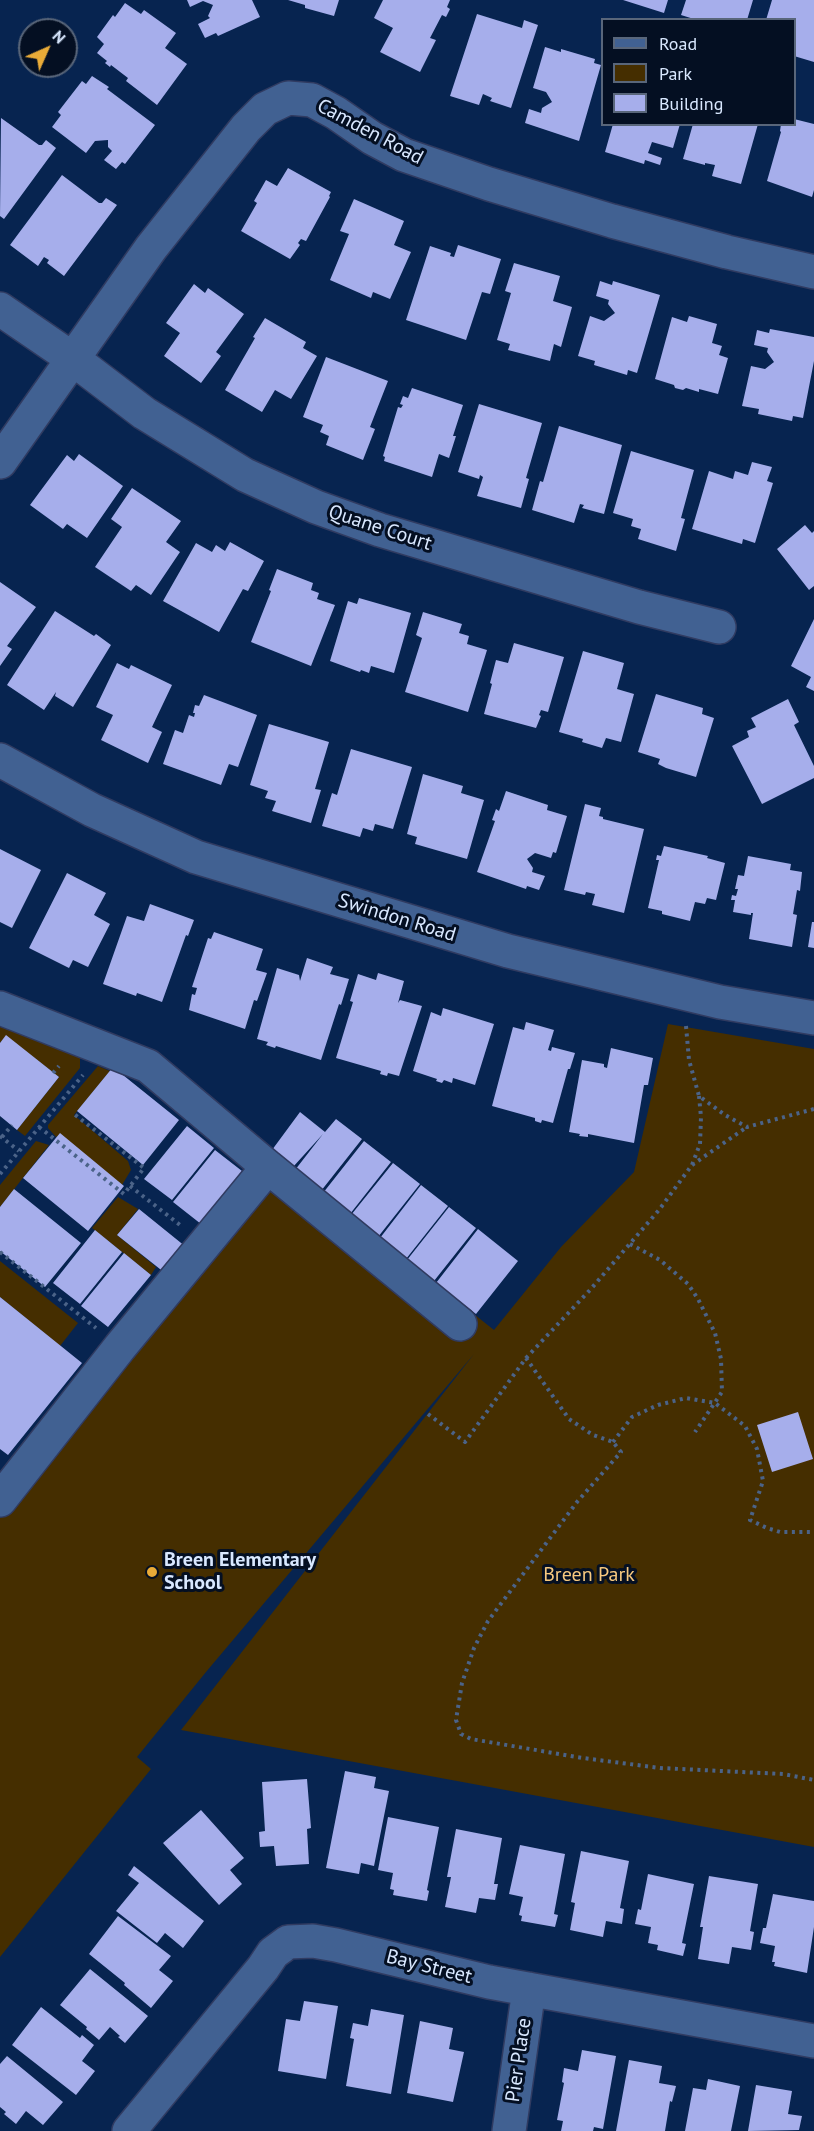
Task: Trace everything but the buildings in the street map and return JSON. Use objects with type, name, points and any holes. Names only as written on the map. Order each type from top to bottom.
[{"type":"street","name":"Camden Road","points":[[0,462],[151,248],[246,128],[265,109],[288,98],[312,100],[336,113],[372,138],[404,154],[489,184],[612,221],[727,252],[814,272]]},
{"type":"street","name":"Quane Court","points":[[0,309],[73,359],[144,413],[245,475],[316,507],[380,530],[639,607],[719,627]]},
{"type":"street","name":"Swindon Road","points":[[0,760],[92,810],[196,857],[508,951],[720,1002],[814,1018]]},
{"type":"street","points":[[0,1008],[148,1066],[460,1324]]},
{"type":"street","points":[[0,1500],[120,1347],[268,1167]]},
{"type":"street","name":"Bay Street","points":[[129,2131],[273,1953],[288,1942],[313,1941],[336,1945],[529,1989],[814,2041]]},
{"type":"street","name":"Pier Place","points":[[509,2131],[529,1989]]},
{"type":"path","points":[[428,1414],[465,1442],[526,1358],[630,1244],[692,1166],[700,1144],[701,1117],[699,1096],[689,1060],[686,1024]]},
{"type":"path","points":[[0,1174],[105,1049]]},
{"type":"path","points":[[699,1096],[711,1106],[747,1127]]},
{"type":"path","points":[[692,1166],[747,1127],[814,1109]]},
{"type":"path","points":[[39,1127],[124,1194],[144,1168],[75,1114]]},
{"type":"path","points":[[12,1125],[1,1136],[19,1151]]},
{"type":"path","points":[[130,1186],[205,1244]]},
{"type":"path","points":[[630,1244],[660,1260],[688,1284],[716,1333],[721,1359],[722,1392],[695,1432]]},
{"type":"path","points":[[0,1252],[120,1347]]},
{"type":"path","points":[[526,1358],[569,1419],[593,1435],[613,1442],[621,1452],[577,1502],[501,1601],[484,1630],[474,1648],[462,1683],[456,1720],[461,1734],[471,1739],[583,1758],[660,1768],[783,1774],[814,1780]]},
{"type":"path","points":[[613,1442],[632,1417],[658,1405],[686,1398],[715,1403],[745,1426],[757,1449],[763,1481],[750,1520],[780,1532],[814,1532]]},
{"type":"green space","points":[[0,1024],[80,1056],[80,1068],[25,1136],[17,1130],[59,1077],[6,1036],[0,1043]]},
{"type":"green space","name":"Breen Park","points":[[668,1024],[814,1049],[814,1847],[181,1730],[474,1354],[137,1757],[151,1769],[0,1957],[0,1481],[267,1150],[494,1330],[561,1247],[634,1172]]},
{"type":"green space","points":[[98,1066],[110,1071],[74,1115],[128,1161],[131,1170],[122,1185],[60,1134],[56,1137],[48,1128],[48,1125]]},
{"type":"green space","points":[[36,1141],[49,1145],[0,1207],[0,1185]]},
{"type":"green space","points":[[118,1197],[138,1209],[117,1235],[156,1267],[151,1275],[92,1228]]},
{"type":"green space","points":[[0,1261],[78,1323],[60,1346],[0,1297]]},
{"type":"place","name":"Breen Elementary School","points":[[152,1572]]}]
